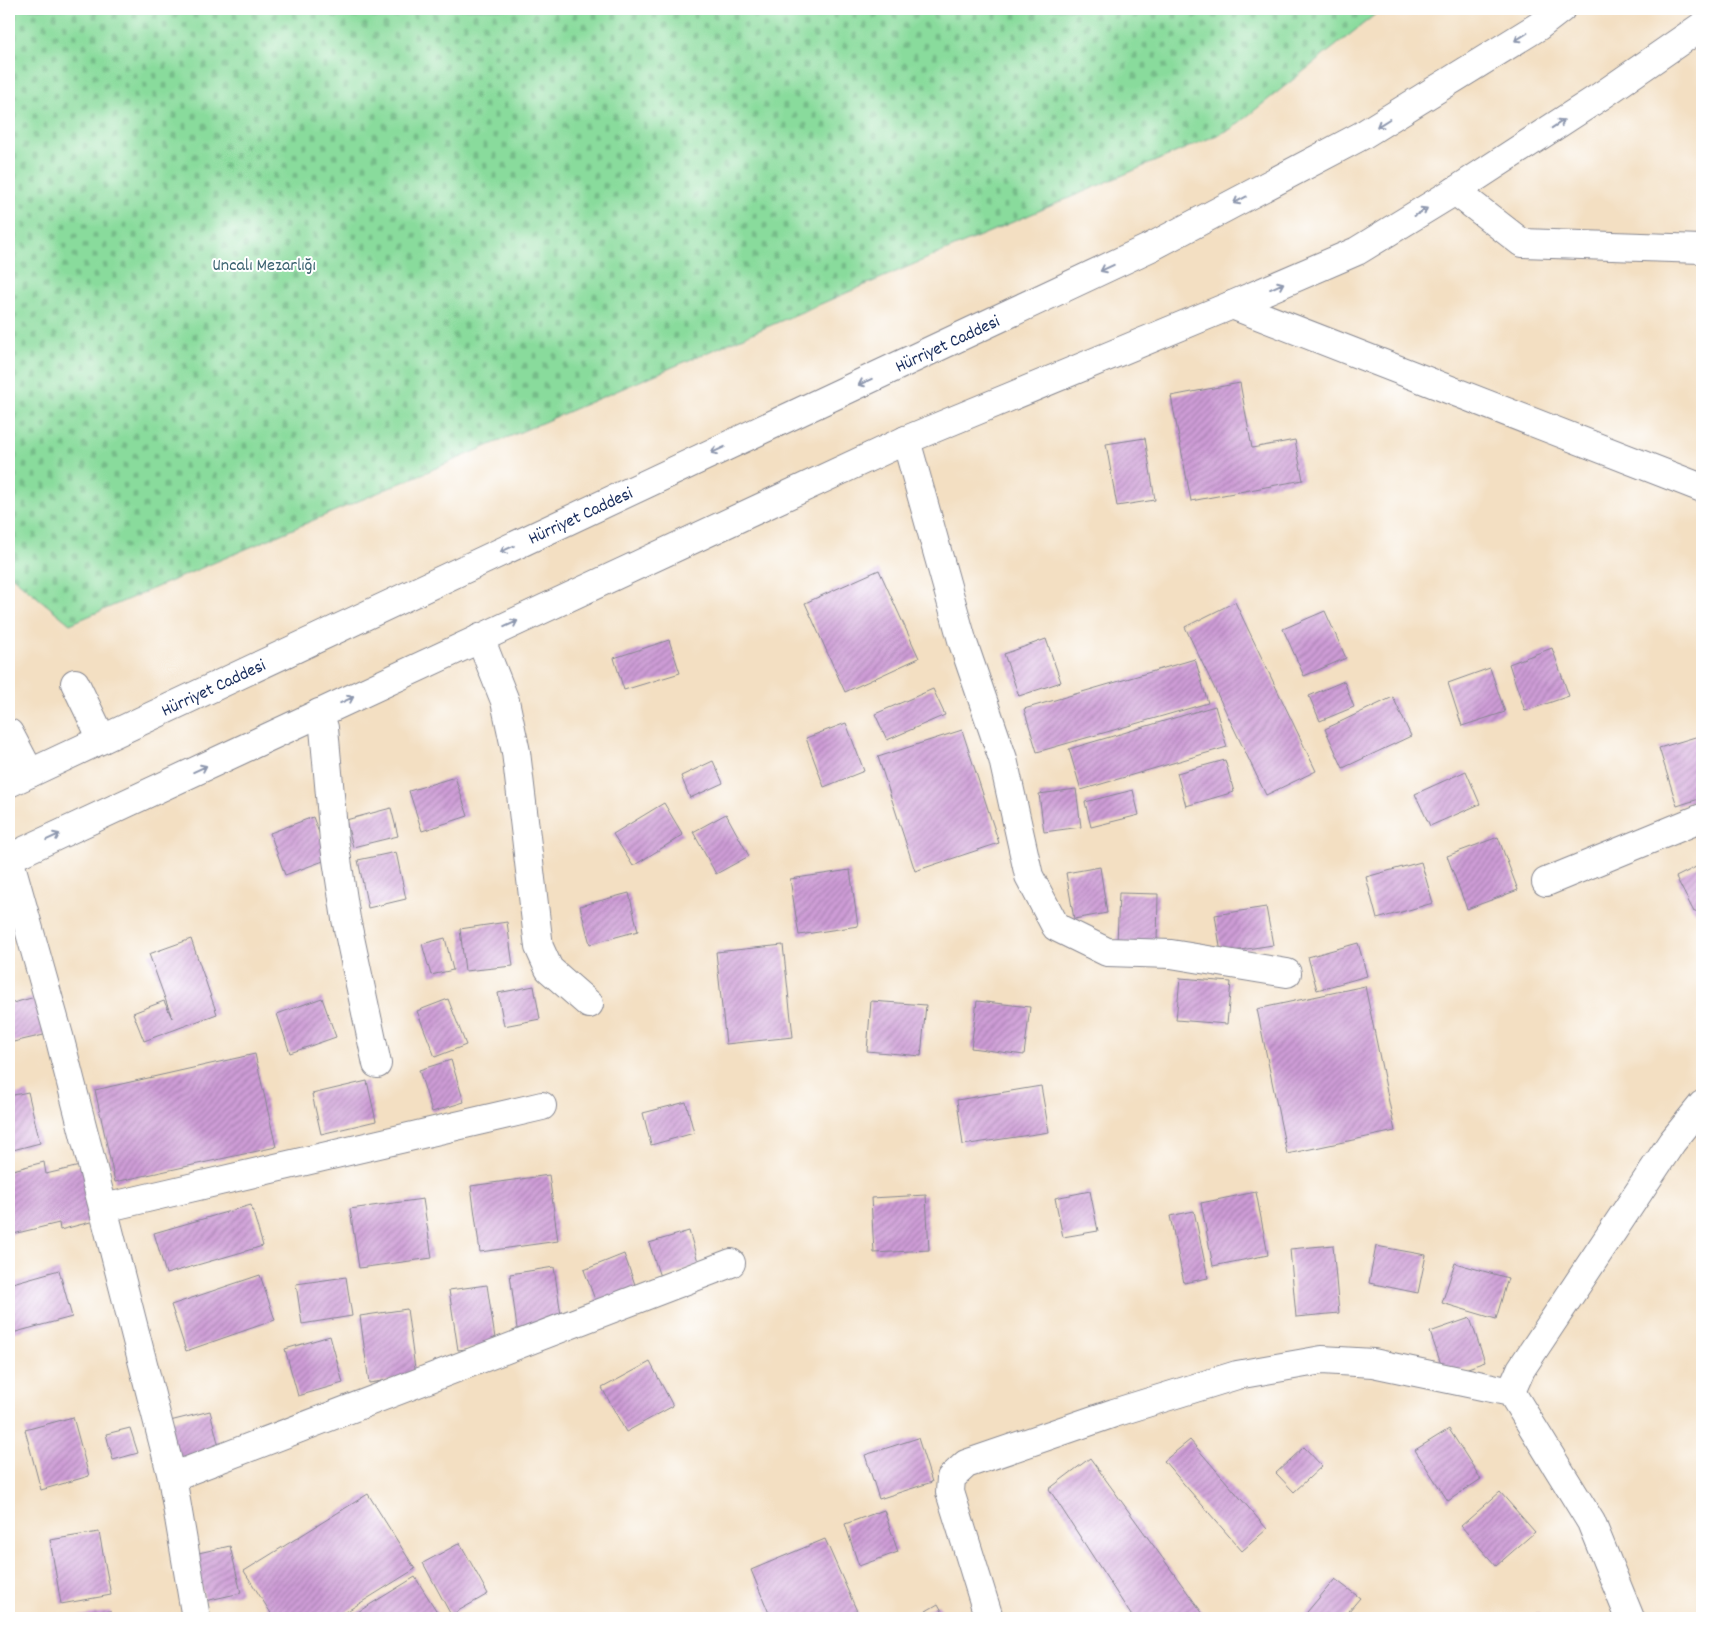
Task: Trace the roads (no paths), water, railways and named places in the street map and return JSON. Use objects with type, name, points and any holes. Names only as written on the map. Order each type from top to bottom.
[{"type":"main road","name":"Hürriyet Caddesi","points":[[19,778],[1152,247],[1361,136],[1539,26],[1561,9]]},
{"type":"main road","points":[[196,1618],[172,1477],[60,1036],[9,858],[906,440],[1232,305],[1357,250],[1455,191],[1601,96],[1702,26]]},
{"type":"main road","points":[[1455,191],[1522,242],[1702,249]]},
{"type":"main road","points":[[1232,305],[1702,488]]},
{"type":"main road","points":[[906,440],[962,640],[1003,759],[1029,876],[1056,927],[1107,952],[1171,954],[1287,973]]},
{"type":"main road","points":[[480,638],[505,701],[516,752],[539,947],[549,969],[588,1004]]},
{"type":"main road","points":[[74,683],[102,739]]},
{"type":"main road","points":[[319,713],[325,737],[334,840],[346,919],[377,1064]]},
{"type":"main road","points":[[9,732],[19,778]]},
{"type":"main road","points":[[1546,882],[1702,818]]},
{"type":"main road","points":[[1511,1392],[1522,1369],[1656,1167],[1702,1105]]},
{"type":"main road","points":[[104,1208],[542,1106]]},
{"type":"main road","points":[[172,1477],[731,1263]]},
{"type":"main road","points":[[989,1618],[950,1492],[951,1478],[966,1464],[1114,1413],[1237,1375],[1322,1360],[1373,1363],[1511,1392],[1591,1522],[1630,1618]]},
{"type":"park label","name":"Uncalı Mezarlığı","points":[[264,264]]}]
